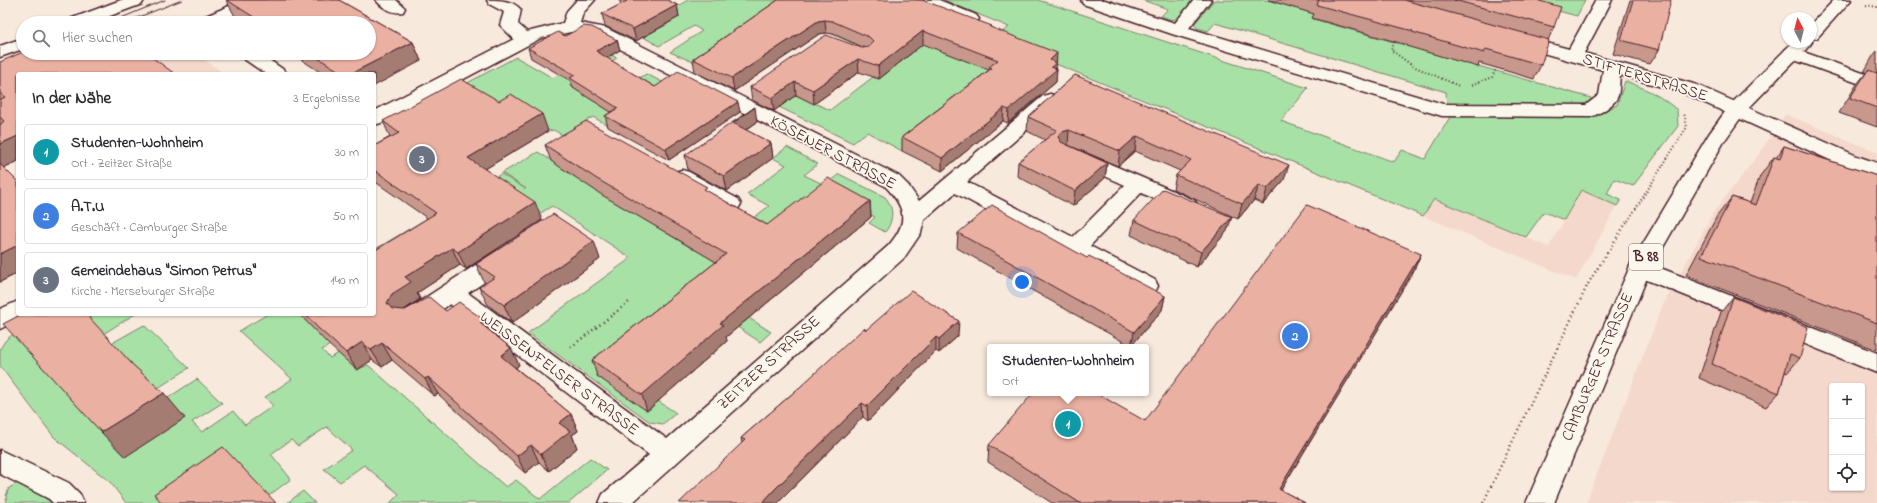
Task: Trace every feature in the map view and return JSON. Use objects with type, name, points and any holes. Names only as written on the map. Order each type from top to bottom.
[{"type":"street","points":[[94,16],[136,0]]},
{"type":"street","points":[[221,16],[257,0]]},
{"type":"street","points":[[495,0],[513,10],[509,25],[525,39]]},
{"type":"street","points":[[572,27],[573,15],[577,9],[588,0]]},
{"type":"street","points":[[925,0],[970,19]]},
{"type":"street","points":[[1089,0],[1178,30],[1442,110],[1590,111],[1608,97],[1612,67]]},
{"type":"street","points":[[1178,30],[1203,0]]},
{"type":"street","name":"STIFTERSTRASSE","points":[[1574,56],[1604,0]]},
{"type":"street","points":[[1817,28],[1843,0]]},
{"type":"street","name":"KÖSENER STRASSE","points":[[376,118],[525,39],[548,31],[572,27],[600,32],[892,181],[905,192],[912,205],[914,217]]},
{"type":"street","name":"STIFTERSTRASSE","points":[[1500,35],[1690,89],[1850,160],[1877,170]]},
{"type":"street","points":[[0,52],[16,46]]},
{"type":"street","name":"CAMBURGER STRASSE","points":[[1540,503],[1640,268],[1716,138],[1737,109],[1797,48]]},
{"type":"street","points":[[1800,48],[1877,84]]},
{"type":"street","points":[[257,60],[275,72]]},
{"type":"street","points":[[735,101],[752,90]]},
{"type":"street","points":[[914,217],[1060,90]]},
{"type":"street","name":"KÖSENER STRASSE","points":[[738,124],[756,112]]},
{"type":"street","points":[[1068,152],[1207,214]]},
{"type":"street","points":[[689,158],[668,168],[731,204]]},
{"type":"street","points":[[952,184],[1147,286]]},
{"type":"street","points":[[1075,248],[1138,184]]},
{"type":"street","name":"ZEITZER STRASSE","points":[[613,503],[896,252],[906,240],[913,228],[914,217]]},
{"type":"street","points":[[410,319],[522,246]]},
{"type":"street","points":[[1640,268],[1877,363]]},
{"type":"street","name":"WEISSENFELSER STRASSE","points":[[452,293],[667,454]]},
{"type":"street","points":[[0,320],[16,311]]},
{"type":"street","points":[[0,461],[59,491],[70,503]]},
{"type":"path","points":[[1866,4],[1877,7]]},
{"type":"path","points":[[1398,33],[1391,50],[1413,66],[1465,88]]},
{"type":"path","points":[[1483,503],[1589,282],[1687,127],[1680,100],[1690,89]]},
{"type":"path","points":[[548,365],[629,302]]},
{"type":"shaded area","points":[[61,60],[205,60],[222,72],[33,72]]},
{"type":"shaded area","points":[[1785,114],[1877,152],[1877,503],[1586,503],[1662,307],[1713,213],[1759,154]]},
{"type":"shaded area","points":[[1581,190],[1617,206],[1576,280],[1423,216],[1434,199],[1549,247]]},
{"type":"green space","points":[[688,0],[817,0],[994,38],[1009,27],[944,0],[1038,0],[1308,88],[1281,121],[1394,162],[1402,150],[1425,159],[1450,117],[1600,113],[1617,105],[1625,81],[1652,93],[1677,110],[1678,126],[1633,186],[1614,179],[1607,194],[1621,200],[1617,206],[1581,190],[1564,220],[1544,212],[1526,237],[1434,199],[1423,216],[1027,52],[902,151],[867,132],[853,143],[779,107],[796,95],[830,110],[873,77],[878,79],[892,68],[878,54],[776,10],[693,62],[670,52],[702,31],[694,26],[659,46],[643,37],[668,24],[657,18]]},
{"type":"green space","points":[[1142,0],[1196,0],[1180,18],[1172,20],[1161,16],[1168,9]]},
{"type":"green space","points":[[1214,0],[1269,0],[1315,14],[1313,19],[1591,98],[1589,103],[1583,106],[1447,103],[1446,92],[1215,23],[1208,31],[1197,28],[1194,24]]},
{"type":"green space","points":[[1517,0],[1585,0],[1577,16]]},
{"type":"green space","points":[[583,40],[617,58],[569,85],[597,103],[646,74],[695,98],[631,138],[593,117],[562,135],[554,130],[548,131],[517,111],[456,89],[516,57],[553,78],[587,59]]},
{"type":"green space","points":[[787,147],[818,164],[804,175],[825,185],[839,174],[885,197],[890,205],[892,214],[888,228],[885,232],[869,223],[875,217],[825,191],[699,286],[771,332],[760,342],[695,299],[658,401],[676,413],[663,424],[650,422],[528,333],[631,258],[552,206],[536,216],[376,263],[376,249],[501,174],[526,189],[502,173],[538,152],[694,250],[725,226],[735,232],[769,206],[747,194],[786,165],[773,158]]},
{"type":"green space","points":[[383,312],[322,350],[330,358],[339,353],[357,370],[368,365],[506,487],[516,480],[540,499],[590,458],[607,470],[569,503],[390,503],[399,494],[364,465],[340,482],[324,469],[352,450],[327,427],[298,446],[291,440],[271,454],[291,479],[267,497],[199,503],[126,503],[110,482],[54,437],[0,366],[0,349],[5,341],[23,325],[40,316],[132,316],[103,334],[166,399],[197,379],[222,403],[192,422],[202,432],[233,411],[245,425],[273,406],[265,397],[292,379],[239,331],[265,316],[376,316],[376,314]]},
{"type":"green space","points":[[144,325],[189,368],[155,390],[112,343]]},
{"type":"green space","points":[[18,483],[43,496],[51,503],[7,503],[6,496],[9,488]]},
{"type":"green space","points":[[303,491],[315,503],[287,503]]},
{"type":"building","points":[[227,0],[339,0],[367,16],[252,16]]},
{"type":"building","points":[[626,0],[667,0],[677,5],[633,29],[602,14],[627,1]]},
{"type":"building","points":[[778,0],[922,0],[992,26],[990,27],[1057,53],[1050,60],[1056,63],[1051,67],[1057,69],[1009,110],[1004,108],[942,158],[902,137],[992,68],[989,67],[998,60],[923,31],[878,66],[858,59],[813,90],[795,82],[772,98],[750,87],[826,35],[862,48],[869,47],[873,41],[869,37],[832,21],[825,20],[818,21],[732,78],[693,59]]},
{"type":"building","points":[[1319,0],[1404,0],[1549,40],[1541,65],[1486,49],[1484,53],[1412,32],[1413,31],[1317,5]]},
{"type":"building","points":[[1454,0],[1536,0],[1561,7],[1554,27]]},
{"type":"building","points":[[1633,0],[1671,0],[1659,50],[1621,40]]},
{"type":"building","points":[[376,21],[413,42],[354,72],[341,72],[321,60],[376,60]]},
{"type":"building","points":[[584,26],[592,27],[617,40],[596,51],[655,87],[678,71],[738,102],[666,149],[605,116],[618,108],[570,78],[575,75],[528,48],[558,32],[565,36]]},
{"type":"building","points":[[16,55],[16,60],[156,60],[172,72],[16,72],[16,137],[0,144],[0,125],[4,121],[0,117],[0,100],[5,97],[0,93],[0,62]]},
{"type":"building","points":[[1868,70],[1877,73],[1877,108],[1850,98]]},
{"type":"building","points":[[1075,75],[1289,165],[1267,189],[1259,185],[1242,204],[1176,175],[1191,160],[1137,136],[1120,151],[1069,130],[1062,132],[1058,137],[1061,142],[1107,163],[1075,191],[1018,162],[1057,130],[1028,117]]},
{"type":"building","points":[[461,79],[499,101],[511,94],[542,114],[468,158],[535,202],[458,252],[452,248],[405,277],[411,282],[392,294],[387,303],[392,309],[405,310],[429,297],[446,311],[459,302],[484,320],[480,323],[511,348],[501,356],[571,414],[559,423],[570,431],[541,454],[531,445],[517,456],[428,377],[425,379],[382,343],[371,350],[362,342],[346,353],[307,316],[376,316],[376,250],[436,213],[376,171],[376,145],[399,133],[383,121]]},
{"type":"building","points":[[755,107],[733,123],[771,143],[724,176],[685,155]]},
{"type":"building","points":[[586,121],[707,187],[704,189],[767,225],[828,178],[870,201],[720,323],[723,325],[642,395],[592,360],[726,254],[597,179],[545,145]]},
{"type":"building","points":[[1784,146],[1877,176],[1877,323],[1701,256],[1732,197],[1756,205],[1774,157],[1780,159]]},
{"type":"building","points":[[0,164],[16,180],[16,246],[0,254]]},
{"type":"building","points":[[1163,189],[1232,217],[1201,252],[1134,220]]},
{"type":"building","points":[[992,205],[1087,258],[1089,256],[1165,296],[1134,332],[958,233]]},
{"type":"building","points":[[1307,205],[1421,254],[1279,489],[1305,503],[1080,503],[989,445],[1030,396],[1101,396],[1145,421]]},
{"type":"building","points":[[553,214],[594,241],[504,305],[479,287],[495,277],[476,264]]},
{"type":"building","points":[[911,291],[959,321],[939,339],[936,337],[867,406],[862,403],[762,503],[679,503],[745,440],[741,438],[800,387],[864,328],[866,330]]},
{"type":"building","points":[[1733,297],[1808,327],[1800,358],[1790,354],[1779,393],[1712,364]]},
{"type":"building","points":[[18,316],[88,316],[133,365],[164,393],[101,432],[3,324]]},
{"type":"building","points":[[223,447],[276,503],[162,503],[154,494]]},
{"type":"tram line","points":[[126,16],[165,0]]},
{"type":"tram line","points":[[142,16],[182,0]]},
{"type":"place","name":"Gemeindehaus \"Simon Petrus\"","points":[[422,159]]},
{"type":"place","name":"A.T.U","points":[[1295,336]]},
{"type":"place","name":"Studenten-Wohnheim","points":[[1068,424]]}]
